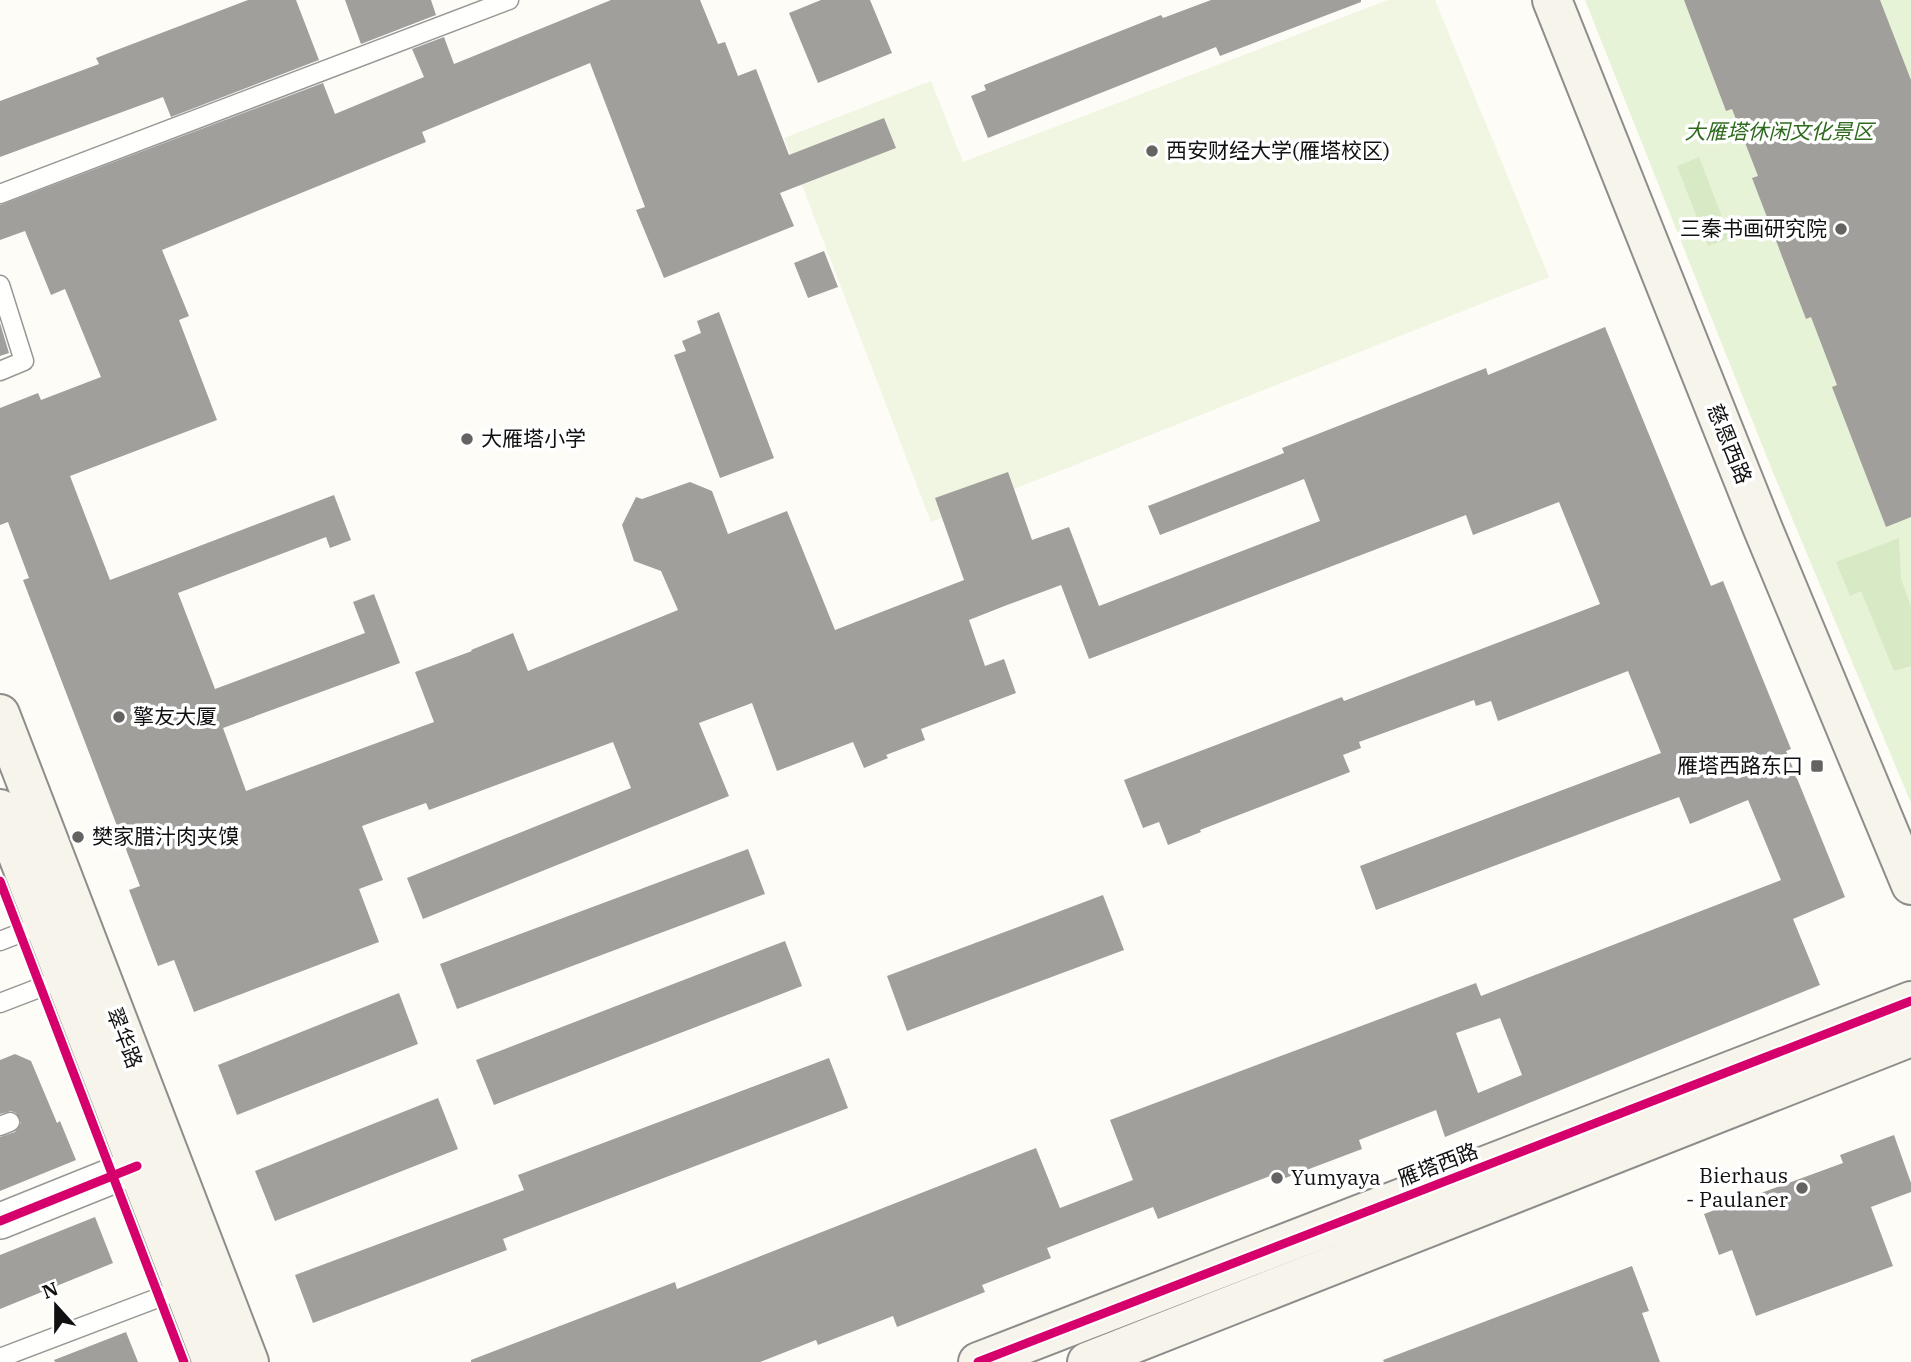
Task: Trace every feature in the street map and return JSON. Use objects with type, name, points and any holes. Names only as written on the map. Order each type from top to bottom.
[{"type":"main road","name":"慈恩西路","points":[[1552,0],[1763,529],[1911,885]]},
{"type":"main road","name":"翠华路","points":[[0,715],[248,1362]]},
{"type":"main road","name":"翠华路","points":[[0,809],[212,1362]]},
{"type":"main road","name":"雁塔西路","points":[[978,1362],[1911,1002]]},
{"type":"main road","points":[[1087,1362],[1911,1037]]},
{"type":"street","points":[[0,1221],[137,1166]]},
{"type":"lane","points":[[0,194],[509,0]]},
{"type":"lane","points":[[0,285],[24,361],[0,371]]},
{"type":"lane","points":[[0,941],[44,924]]},
{"type":"lane","points":[[0,1003],[65,978]]},
{"type":"lane","points":[[0,1358],[184,1287]]},
{"type":"green space","name":"西安财经大学(雁塔校区)","points":[[1388,0],[1435,0],[1549,277],[931,522],[784,138],[931,81],[963,162]]},
{"type":"green space","name":"大雁塔休闲文化景区","points":[[1585,0],[1911,0],[1911,803],[1772,470]]},
{"type":"green space","points":[[1699,157],[1730,238],[1708,246],[1677,166]]},
{"type":"green space","points":[[1899,538],[1901,579],[1911,606],[1911,666],[1894,671],[1861,591],[1850,596],[1836,562]]},
{"type":"building","points":[[248,0],[296,0],[319,60],[171,117],[163,97],[0,157],[0,101],[99,64],[96,58]]},
{"type":"building","points":[[345,0],[431,0],[436,15],[361,44]]},
{"type":"building","points":[[611,0],[700,0],[718,44],[725,42],[738,76],[756,69],[789,155],[884,118],[896,148],[780,193],[794,226],[664,278],[636,210],[645,207],[590,63],[422,132],[426,142],[162,250],[189,316],[179,320],[217,420],[70,476],[110,580],[334,495],[351,540],[330,548],[326,537],[178,593],[215,689],[365,633],[353,602],[374,594],[400,663],[223,728],[246,791],[434,722],[415,672],[513,633],[528,671],[678,610],[661,571],[634,561],[622,525],[636,497],[642,499],[690,482],[712,491],[728,534],[787,511],[835,630],[964,580],[935,498],[1008,472],[1032,540],[1069,527],[1099,606],[1320,521],[1304,479],[1160,535],[1148,506],[1284,453],[1282,448],[1486,368],[1488,375],[1605,327],[1711,586],[1723,581],[1791,749],[1786,751],[1845,897],[1793,919],[1820,985],[1445,1137],[1436,1110],[1359,1140],[1362,1149],[1280,1180],[1278,1173],[1158,1219],[1153,1207],[1047,1248],[1051,1258],[982,1285],[985,1292],[897,1327],[893,1316],[818,1345],[816,1340],[760,1362],[471,1362],[675,1282],[677,1289],[1036,1148],[1060,1208],[1133,1180],[1110,1120],[1476,983],[1481,996],[1781,880],[1748,800],[1690,824],[1679,797],[1376,910],[1360,866],[1661,753],[1628,671],[1498,721],[1491,701],[1476,706],[1474,700],[1359,742],[1361,748],[1343,755],[1350,772],[1168,845],[1159,822],[1143,828],[1124,780],[1342,697],[1344,701],[1600,604],[1559,502],[1473,535],[1466,515],[1089,659],[1061,585],[969,620],[985,666],[1004,659],[1016,693],[921,729],[925,740],[886,755],[888,758],[864,768],[853,742],[777,771],[752,703],[699,723],[729,796],[423,919],[407,878],[631,788],[613,742],[429,810],[426,803],[362,826],[383,880],[359,889],[379,942],[194,1012],[174,960],[158,966],[129,890],[140,886],[23,580],[29,578],[8,522],[0,525],[0,408],[38,393],[41,400],[101,377],[65,289],[51,295],[25,231],[0,240],[0,205],[323,83],[335,114],[424,77],[412,49],[444,37],[454,64]],"holes":[[[1500,1018],[1522,1075],[1478,1093],[1456,1033]]]},
{"type":"building","points":[[821,0],[870,0],[892,53],[818,83],[789,13]]},
{"type":"building","points":[[1211,0],[1361,2],[1220,56],[1216,47],[988,138],[971,96],[986,90],[984,85],[1161,15],[1163,18]]},
{"type":"building","points":[[1684,0],[1880,0],[1911,80],[1911,517],[1886,527],[1832,387],[1837,385],[1811,317],[1806,319],[1752,178],[1758,176],[1732,109],[1726,111]]},
{"type":"building","points":[[824,251],[838,287],[808,298],[794,263]]},
{"type":"building","points":[[719,312],[774,458],[720,478],[674,355],[686,351],[682,341],[701,333],[697,321]]},
{"type":"building","points":[[0,323],[9,353],[0,356]]},
{"type":"building","points":[[748,849],[765,894],[457,1009],[440,964]]},
{"type":"building","points":[[1103,895],[1124,950],[907,1031],[887,976]]},
{"type":"building","points":[[785,941],[802,986],[494,1105],[476,1060]]},
{"type":"building","points":[[399,993],[418,1044],[237,1115],[218,1065]]},
{"type":"building","points":[[15,1054],[31,1061],[76,1160],[0,1191],[0,1137],[15,1132],[21,1123],[16,1113],[11,1111],[0,1114],[0,1060]]},
{"type":"building","points":[[829,1058],[848,1108],[503,1239],[507,1250],[313,1323],[295,1275],[524,1190],[518,1175]]},
{"type":"building","points":[[438,1098],[458,1149],[275,1221],[255,1171]]},
{"type":"building","points":[[1894,1135],[1911,1183],[1911,1192],[1871,1207],[1893,1266],[1756,1316],[1732,1250],[1719,1255],[1704,1214],[1843,1163],[1840,1155]]},
{"type":"building","points":[[95,1217],[113,1263],[0,1309],[0,1255]]},
{"type":"building","points":[[1632,1266],[1649,1311],[1642,1313],[1660,1362],[1383,1360]]},
{"type":"building","points":[[126,1332],[138,1362],[54,1360]]},
{"type":"cycle path","points":[[0,881],[184,1362]]},
{"type":"cycle path","points":[[978,1362],[1911,1001]]},
{"type":"cycle path","points":[[0,1221],[137,1166]]},
{"type":"place","name":"西安财经大学(雁塔校区)","points":[[1152,151]]},
{"type":"place","name":"三秦书画研究院","points":[[1841,229]]},
{"type":"place","name":"大雁塔小学","points":[[467,439]]},
{"type":"place","name":"擎友大厦","points":[[119,717]]},
{"type":"place","name":"雁塔西路东口","points":[[1817,766]]},
{"type":"place","name":"樊家腊汁肉夹馍","points":[[78,837]]},
{"type":"place","name":"Yumyaya","points":[[1277,1178]]},
{"type":"place","name":"Bierhaus - Paulaner","points":[[1802,1188]]}]
